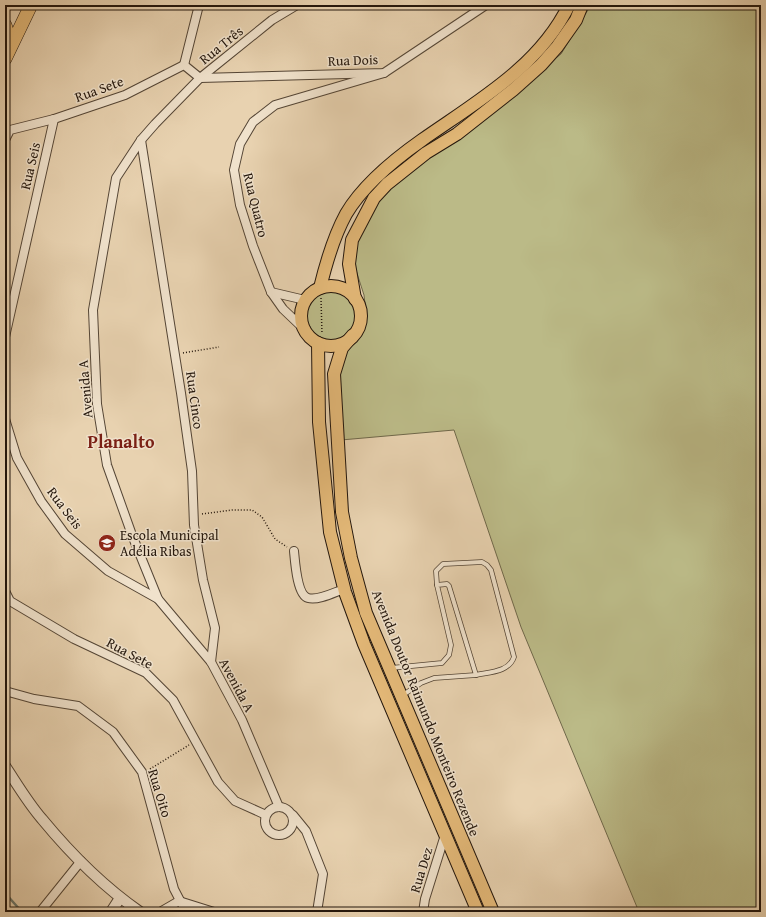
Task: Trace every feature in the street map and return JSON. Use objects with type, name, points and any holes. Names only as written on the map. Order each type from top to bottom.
[{"type":"highway","points":[[7,56],[31,5]]},
{"type":"highway","points":[[5,25],[9,37],[7,56]]},
{"type":"main road","points":[[321,287],[327,262],[346,213],[370,183],[385,168],[405,152],[492,91],[537,53],[560,24],[569,5]]},
{"type":"main road","name":"Avenida Doutor Raimundo Monteiro Rezende","points":[[493,912],[366,613],[351,558],[342,512],[334,374],[342,348],[359,327],[361,317],[360,308],[355,299],[349,264],[352,240],[374,198],[387,184],[426,153],[463,129],[536,70],[557,47],[576,20],[582,5]]},
{"type":"main road","points":[[353,335],[339,344],[320,344],[310,337],[304,329],[301,320],[301,310],[305,300],[311,293],[321,287],[339,287],[348,291],[355,299]]},
{"type":"main road","name":"Avenida Doutor Raimundo Monteiro Rezende","points":[[320,344],[319,422],[330,532],[344,588],[364,644],[478,912]]},
{"type":"street","name":"Rua Três","points":[[184,65],[199,5]]},
{"type":"street","name":"Rua Três","points":[[200,78],[272,20],[297,5]]},
{"type":"street","name":"Rua Dois","points":[[200,78],[384,73],[486,5]]},
{"type":"street","points":[[184,65],[200,78]]},
{"type":"street","name":"Rua Sete","points":[[5,140],[10,130],[54,119],[125,95],[184,65]]},
{"type":"street","name":"Rua Quatro","points":[[304,329],[283,309],[271,292],[253,246],[240,205],[234,170],[240,144],[253,122],[275,105],[384,73]]},
{"type":"street","name":"Avenida A","points":[[200,78],[154,124],[141,140],[116,178],[93,310],[97,404],[107,466],[132,535],[158,599],[211,662],[242,720],[279,807]]},
{"type":"street","name":"Rua Seis","points":[[5,337],[54,119]]},
{"type":"street","name":"Rua Cinco","points":[[141,140],[192,471],[194,515],[203,580],[215,628],[211,662]]},
{"type":"street","points":[[271,292],[305,300]]},
{"type":"street","name":"Rua Seis","points":[[5,419],[17,458],[40,501],[65,534],[108,571],[158,599]]},
{"type":"street","points":[[294,551],[301,593],[307,598],[315,598],[344,588]]},
{"type":"street","name":"Rua Sete","points":[[5,591],[10,601],[61,631],[146,673],[173,700],[218,782],[235,801],[266,815]]},
{"type":"street","name":"Rua Oito","points":[[5,691],[34,699],[78,706],[113,732],[143,773],[174,889],[186,912]]},
{"type":"street","points":[[5,766],[41,819],[81,861],[120,898],[140,912]]},
{"type":"street","points":[[293,815],[293,825],[288,833],[279,836],[267,829],[265,819],[266,815],[271,809],[279,807],[287,809],[293,815],[306,831],[323,874],[317,912]]},
{"type":"street","name":"Rua Dez","points":[[423,912],[425,899],[445,835]]},
{"type":"street","points":[[40,912],[81,861]]},
{"type":"street","points":[[111,912],[120,898]]},
{"type":"street","points":[[160,912],[179,901],[206,908],[214,912]]},
{"type":"street","points":[[193,912],[206,908]]},
{"type":"lane","points":[[389,669],[442,663],[449,655],[451,645],[436,585],[436,571],[443,564],[482,562],[487,565],[491,570],[514,657],[512,664],[505,669],[476,675],[434,678],[421,683],[401,696]]},
{"type":"lane","points":[[436,585],[444,582],[449,586],[476,675]]},
{"type":"path","points":[[320,344],[321,287]]},
{"type":"path","points":[[175,354],[219,347]]},
{"type":"path","points":[[194,515],[232,510],[252,510],[262,517],[275,539],[294,551]]},
{"type":"path","points":[[143,773],[196,741]]},
{"type":"shaded area","points":[[591,5],[761,5],[761,912],[639,912],[521,627],[454,430],[341,440],[338,368],[351,341],[362,328],[366,313],[364,295],[353,261],[354,243],[383,193],[561,54]]},
{"type":"shaded area","points":[[332,290],[342,292],[350,297],[355,305],[357,315],[355,325],[350,333],[342,338],[332,340],[322,338],[314,333],[309,325],[307,315],[309,305],[314,297],[322,292]]},
{"type":"waterway","points":[[5,893],[22,912]]},
{"type":"place","name":"Escola Municipal Adélia Ribas","points":[[107,543]]},
{"type":"district","name":"Planalto","points":[[121,442]]}]
